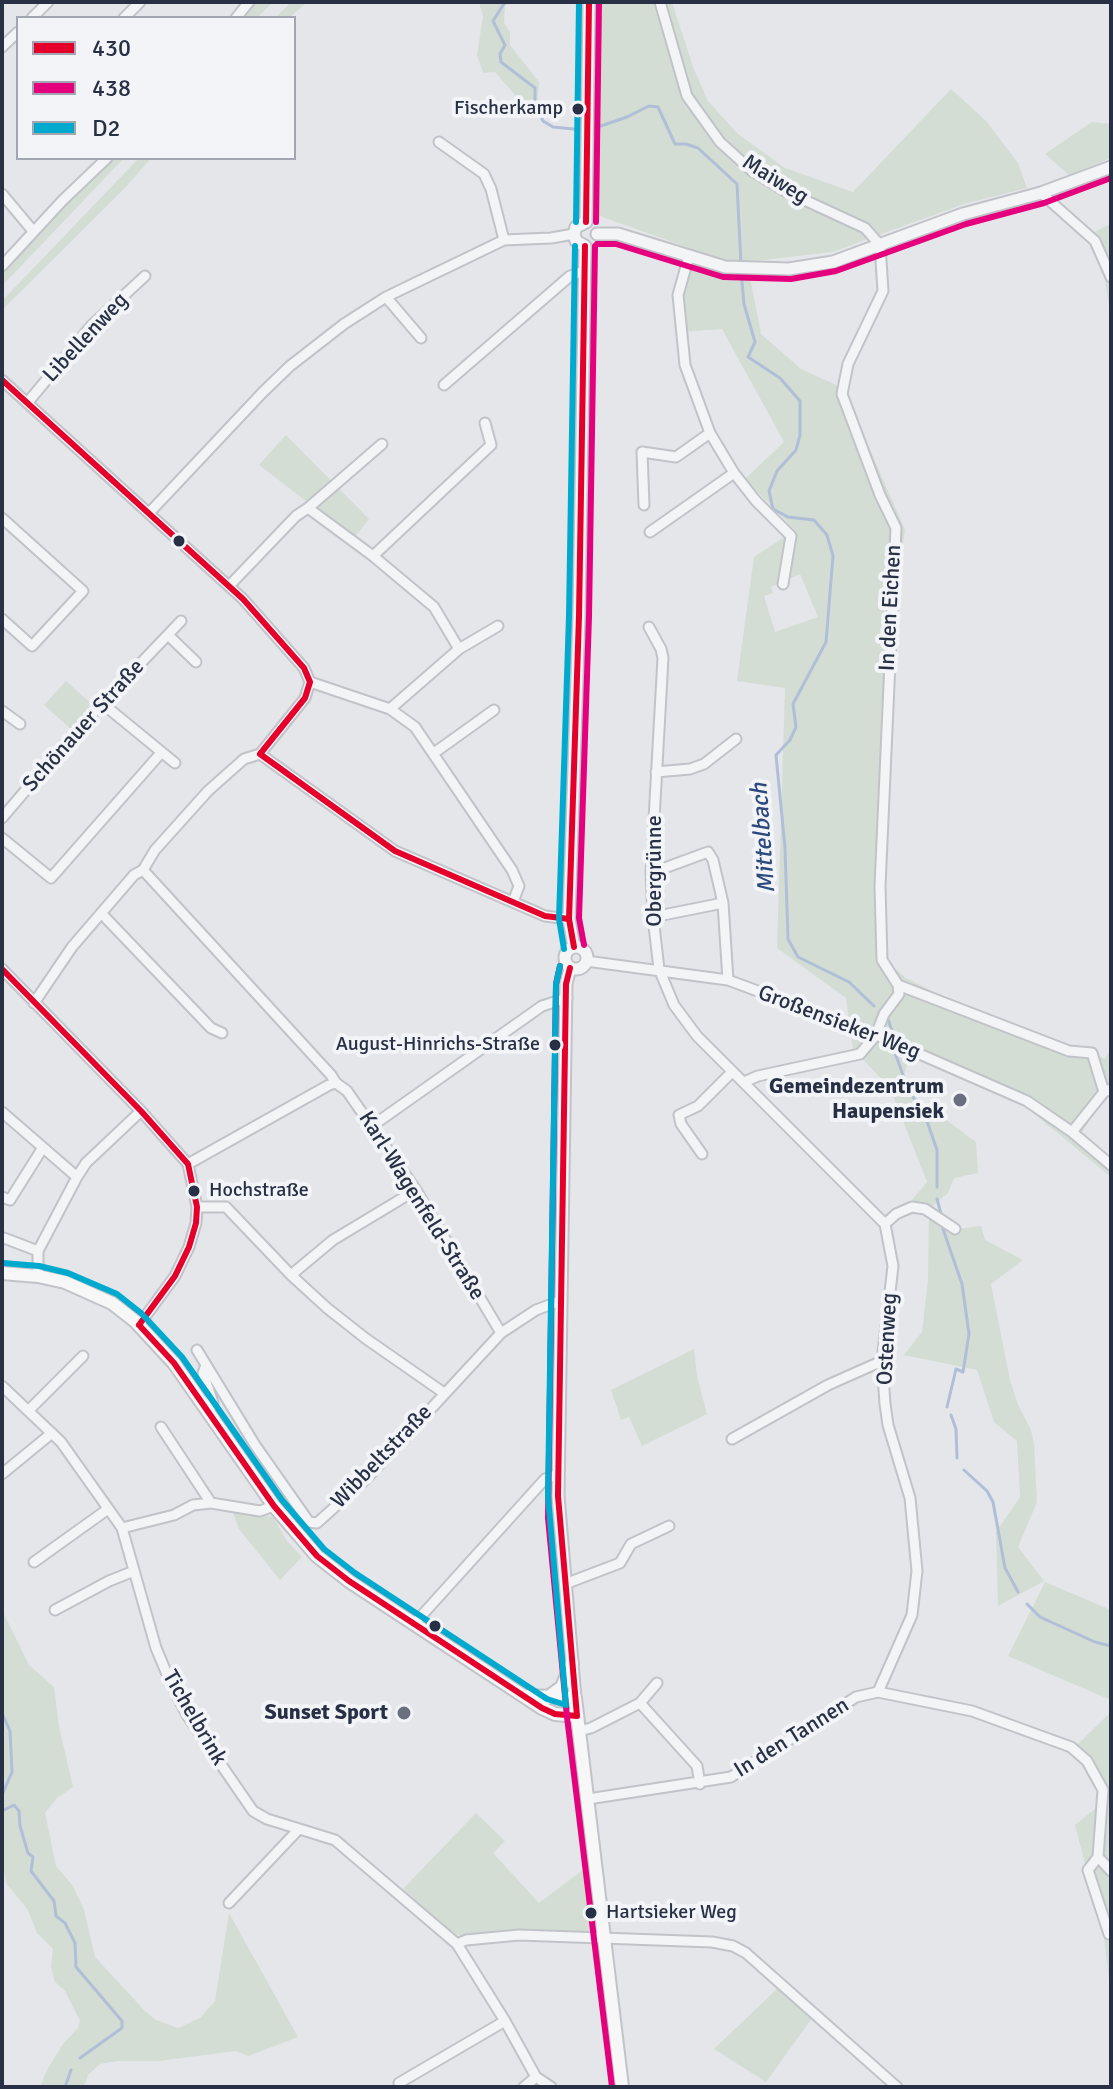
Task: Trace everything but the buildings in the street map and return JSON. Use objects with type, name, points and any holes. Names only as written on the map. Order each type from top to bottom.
[{"type":"main road","points":[[2,1273],[38,1276],[90,1292],[112,1303],[139,1325],[174,1363],[274,1506],[317,1556],[349,1581],[524,1695],[555,1714],[577,1716]]},
{"type":"main road","points":[[547,1698],[562,1687],[572,1663]]},
{"type":"main road","points":[[524,1695],[575,1698],[622,2087]]},
{"type":"street","points":[[586,222],[589,2]]},
{"type":"street","name":"Maiweg","points":[[660,2],[687,96],[720,142],[751,170],[785,191],[865,228],[880,245]]},
{"type":"street","points":[[439,142],[484,174],[504,240]]},
{"type":"street","points":[[2,266],[105,160]]},
{"type":"street","points":[[597,234],[618,234],[740,268],[789,269],[833,262],[987,206],[1041,193],[1111,167]]},
{"type":"street","points":[[1041,193],[1095,241],[1111,277]]},
{"type":"street","points":[[2,194],[33,231]]},
{"type":"street","points":[[585,246],[576,241],[574,234],[576,227],[586,222]]},
{"type":"street","points":[[585,246],[595,241],[597,234],[595,227],[586,222]]},
{"type":"street","points":[[150,512],[263,392],[290,366],[344,324],[386,297],[504,240],[574,234]]},
{"type":"street","name":"In den Eichen","points":[[880,245],[883,291],[848,364],[842,394],[880,495],[896,528],[880,886],[882,960],[898,985]]},
{"type":"street","points":[[574,947],[569,919],[579,616],[585,246]]},
{"type":"street","points":[[689,256],[678,295],[685,365],[710,433],[734,473],[756,501],[791,536],[783,584]]},
{"type":"street","points":[[444,385],[570,276],[584,271]]},
{"type":"street","name":"Libellenweg","points":[[28,402],[92,325],[145,276]]},
{"type":"street","points":[[386,297],[421,338]]},
{"type":"street","points":[[2,380],[150,512],[270,626],[304,668],[310,682],[305,698],[260,754],[244,759],[178,821],[145,866],[72,947],[34,1003]]},
{"type":"street","points":[[373,556],[491,445],[485,423]]},
{"type":"street","points":[[644,505],[642,452],[676,457],[710,433]]},
{"type":"street","points":[[229,586],[296,516],[382,444]]},
{"type":"street","points":[[650,532],[734,473]]},
{"type":"street","points":[[308,508],[373,556],[434,607],[459,649]]},
{"type":"street","points":[[2,518],[83,591],[32,646]]},
{"type":"street","points":[[2,619],[42,655]]},
{"type":"street","name":"Schönauer Straße","points":[[2,818],[77,730],[181,621]]},
{"type":"street","points":[[390,709],[459,649],[498,626]]},
{"type":"street","name":"Obergrünne","points":[[649,627],[663,658],[651,873],[659,969]]},
{"type":"street","points":[[168,635],[196,662]]},
{"type":"street","points":[[310,682],[390,709],[415,727],[512,870],[519,886],[513,902]]},
{"type":"street","points":[[103,704],[160,754],[175,763]]},
{"type":"street","points":[[434,753],[494,710]]},
{"type":"street","points":[[2,711],[20,724]]},
{"type":"street","points":[[656,772],[690,769],[704,764],[736,739]]},
{"type":"street","points":[[2,838],[51,878],[160,754]]},
{"type":"street","points":[[260,754],[395,851],[545,916],[569,919]]},
{"type":"street","points":[[651,873],[708,852],[713,860],[723,903],[728,980]]},
{"type":"street","name":"Karl-Wagenfeld-Straße","points":[[145,866],[161,893],[336,1083],[347,1091],[416,1190],[501,1333]]},
{"type":"street","points":[[653,917],[723,903]]},
{"type":"street","points":[[101,913],[211,1028],[222,1033]]},
{"type":"street","points":[[575,1698],[558,1517],[566,984],[578,966],[584,951],[574,947],[565,956],[566,963],[578,966]]},
{"type":"street","name":"Großensieker Weg","points":[[578,966],[659,969],[728,980],[876,1035],[1027,1101],[1072,1132],[1111,1165]]},
{"type":"street","points":[[2,969],[141,1111],[188,1164],[197,1207],[196,1223],[183,1262],[139,1325]]},
{"type":"street","points":[[659,969],[674,1005],[697,1036],[885,1224],[896,1214],[912,1207],[925,1209],[955,1229]]},
{"type":"street","points":[[744,1082],[758,1076],[860,1054],[876,1035],[884,1014],[899,994],[898,985],[1069,1051],[1092,1053],[1108,1090],[1072,1132]]},
{"type":"street","points":[[372,1126],[542,1006],[567,998]]},
{"type":"street","points":[[702,1154],[681,1124],[679,1115],[698,1106],[732,1072]]},
{"type":"street","points":[[188,1164],[336,1083]]},
{"type":"street","points":[[38,1276],[38,1251],[77,1177],[86,1163],[141,1111]]},
{"type":"street","points":[[2,1112],[77,1177]]},
{"type":"street","points":[[2,1197],[10,1200],[42,1149]]},
{"type":"street","points":[[291,1275],[333,1240],[416,1190]]},
{"type":"street","points":[[197,1207],[226,1207],[291,1275],[365,1338],[444,1393]]},
{"type":"street","name":"Ostenweg","points":[[878,1692],[912,1615],[917,1571],[910,1498],[888,1425],[882,1361],[893,1266],[885,1224]]},
{"type":"street","points":[[4,1238],[38,1251]]},
{"type":"street","name":"Wibbeltstraße","points":[[197,1350],[255,1445],[309,1522],[317,1523],[366,1479],[501,1333],[536,1310],[560,1301]]},
{"type":"street","points":[[29,1410],[83,1356]]},
{"type":"street","points":[[732,1439],[828,1385],[882,1361]]},
{"type":"street","name":"Wibbeltstraße","points":[[206,1365],[203,1373],[213,1403],[209,1412]]},
{"type":"street","name":"Tichelbrink","points":[[2,1386],[52,1433],[87,1476],[122,1528],[156,1648],[187,1715],[253,1811],[267,1819],[321,1834],[348,1850],[457,1944],[536,2077],[551,2087]]},
{"type":"street","points":[[161,1427],[211,1503]]},
{"type":"street","points":[[2,1474],[52,1433]]},
{"type":"street","points":[[414,1624],[545,1479],[558,1474]]},
{"type":"street","points":[[122,1528],[174,1515],[193,1505],[211,1503],[260,1511],[274,1506]]},
{"type":"street","points":[[34,1562],[108,1509]]},
{"type":"street","points":[[565,1584],[620,1563],[631,1544],[669,1526]]},
{"type":"street","points":[[55,1610],[134,1571]]},
{"type":"street","points":[[579,1731],[640,1703],[657,1683]]},
{"type":"street","name":"In den Tannen","points":[[588,1799],[731,1777],[856,1697],[878,1692],[972,1711],[1071,1747],[1087,1761],[1103,1790],[1098,1857],[1088,1870],[1109,1934]]},
{"type":"street","points":[[640,1703],[697,1766],[700,1784]]},
{"type":"street","points":[[229,1903],[299,1829]]},
{"type":"street","points":[[1098,1857],[1109,1870]]},
{"type":"street","points":[[457,1944],[466,1940],[519,1935],[733,1946],[746,1953],[897,2087]]},
{"type":"street","points":[[399,2083],[505,2021]]},
{"type":"street","points":[[524,2087],[536,2077]]},
{"type":"shaded area","points":[[252,2],[273,2],[259,16],[242,16]]},
{"type":"shaded area","points":[[291,2],[307,2],[291,16],[277,16]]},
{"type":"shaded area","points":[[479,2],[509,2],[505,6],[504,23],[510,32],[510,45],[539,82],[536,119],[495,72],[483,73],[477,55],[483,17]]},
{"type":"shaded area","points":[[598,2],[672,2],[693,67],[708,101],[738,134],[785,168],[853,192],[951,89],[986,121],[1018,163],[1027,188],[964,204],[832,252],[747,262],[761,334],[801,369],[843,388],[905,530],[895,594],[882,890],[884,959],[906,978],[973,1011],[1105,1059],[1111,1049],[1111,1095],[1094,1113],[1080,1136],[1027,1098],[913,1049],[900,1086],[976,1142],[978,1173],[954,1178],[948,1193],[930,1208],[958,1229],[981,1226],[985,1240],[1023,1260],[991,1284],[1010,1380],[1034,1445],[1037,1502],[1018,1547],[1044,1581],[998,1606],[996,1532],[1020,1497],[1017,1441],[994,1422],[977,1370],[904,1355],[922,1332],[928,1280],[929,1209],[912,1200],[927,1182],[890,1088],[853,1049],[846,998],[777,948],[785,688],[737,681],[754,557],[795,530],[745,479],[784,442],[722,329],[679,332],[678,295],[692,249],[597,215],[593,206]],"holes":[[[800,574],[818,617],[775,632],[764,596],[773,593],[771,587]]]},
{"type":"shaded area","points":[[1092,122],[1111,124],[1111,158],[1069,175],[1045,154]]},
{"type":"shaded area","points":[[110,160],[122,160],[2,286],[2,270]]},
{"type":"shaded area","points":[[137,160],[149,160],[2,310],[2,301]]},
{"type":"shaded area","points":[[1111,224],[1111,319],[1104,274],[1092,233]]},
{"type":"shaded area","points":[[286,435],[369,519],[354,538],[259,465]]},
{"type":"shaded area","points":[[66,681],[94,706],[72,730],[44,705]]},
{"type":"shaded area","points":[[1027,1101],[1111,1170],[1111,1177],[1027,1108]]},
{"type":"shaded area","points":[[694,1349],[707,1414],[642,1446],[629,1417],[621,1420],[611,1390]]},
{"type":"shaded area","points":[[232,1510],[273,1517],[287,1541],[302,1557],[280,1580],[239,1529]]},
{"type":"shaded area","points":[[1045,1582],[1111,1610],[1111,1700],[1008,1656]]},
{"type":"shaded area","points":[[2,1610],[29,1665],[54,1687],[59,1727],[73,1787],[57,1798],[45,1813],[56,1866],[73,1886],[84,1910],[95,1957],[145,2011],[156,2020],[178,2028],[200,2018],[215,2001],[229,1913],[298,2037],[248,2056],[236,2051],[159,2061],[100,2064],[88,2075],[84,2087],[40,2087],[47,2070],[80,2021],[65,1991],[55,1982],[51,1967],[53,1949],[37,1933],[28,1910],[6,1883],[2,1859]]},
{"type":"shaded area","points":[[1111,1712],[1111,1997],[1104,1937],[1075,1825],[1105,1801],[1106,1789],[1100,1771],[1077,1745]]},
{"type":"shaded area","points":[[476,1813],[505,1841],[493,1853],[539,1903],[588,1866],[594,1931],[453,1934],[403,1889]]},
{"type":"shaded area","points":[[779,1987],[813,2017],[766,2082],[714,2049]]},
{"type":"waterway","name":"Mittelbach","points":[[505,2],[493,21],[505,45],[500,54],[501,62],[535,88],[535,102],[543,121],[553,127],[584,130]]},
{"type":"waterway","name":"Mittelbach","points":[[592,129],[649,106],[658,107],[675,144],[698,148],[737,184],[741,264]]},
{"type":"waterway","name":"Mittelbach","points":[[741,271],[744,304],[755,342],[748,357],[780,378],[800,401],[800,435],[796,450],[777,471],[769,491],[773,509],[788,517],[814,520],[827,535],[833,556],[826,642],[793,704],[796,727],[790,740],[776,755],[785,848],[788,939],[798,957],[849,982],[874,1006]]},
{"type":"waterway","name":"Mittelbach","points":[[888,1019],[892,1031]]},
{"type":"waterway","name":"Mittelbach","points":[[895,1053],[937,1150],[937,1187]]},
{"type":"waterway","name":"Mittelbach","points":[[937,1199],[941,1214]]},
{"type":"waterway","name":"Mittelbach","points":[[943,1229],[962,1284],[969,1334],[963,1372],[956,1369],[947,1407]]},
{"type":"waterway","name":"Mittelbach","points":[[951,1415],[956,1429],[957,1458]]},
{"type":"waterway","name":"Mittelbach","points":[[964,1470],[987,1491],[993,1502],[1005,1568],[1018,1592]]},
{"type":"waterway","name":"Mittelbach","points":[[1027,1604],[1040,1617],[1111,1646]]},
{"type":"waterway","points":[[2,1713],[10,1731],[12,1772],[2,1795]]},
{"type":"waterway","points":[[2,1811],[14,1805],[19,1811],[28,1853],[33,1857],[31,1871],[54,1901],[56,1916],[65,1923],[75,1943],[76,1967],[122,2021],[122,2028],[80,2058]]},
{"type":"waterway","points":[[65,2087],[71,2070]]},
{"type":"transit line","name":"D2","points":[[576,222],[579,2]]},
{"type":"transit line","name":"430","points":[[586,222],[589,2]]},
{"type":"transit line","name":"438","points":[[596,222],[599,2]]},
{"type":"transit line","name":"438","points":[[597,244],[616,244],[723,277],[791,279],[836,271],[966,224],[1044,203],[1111,178]]},
{"type":"transit line","name":"D2","points":[[564,949],[559,919],[569,616],[575,246]]},
{"type":"transit line","name":"430","points":[[574,947],[569,919],[579,616],[585,246]]},
{"type":"transit line","name":"438","points":[[584,945],[579,918],[589,616],[595,246]]},
{"type":"transit line","name":"430","points":[[2,380],[243,599],[304,668],[310,682]]},
{"type":"transit line","name":"430","points":[[260,754],[305,698],[310,682]]},
{"type":"transit line","name":"430","points":[[260,754],[395,851],[545,916],[569,919]]},
{"type":"transit line","name":"438","points":[[560,966],[556,984],[548,1518],[567,1717],[612,2087]]},
{"type":"transit line","name":"D2","points":[[3,1263],[39,1266],[68,1273],[117,1294],[141,1313],[182,1357],[282,1500],[324,1549],[355,1573],[547,1699],[566,1705],[548,1496],[556,984],[560,966]]},
{"type":"transit line","name":"430","points":[[570,968],[566,984],[558,1496],[577,1716]]},
{"type":"transit line","name":"430","points":[[2,969],[141,1111],[188,1164],[197,1207],[189,1247],[175,1276],[139,1325]]},
{"type":"transit line","name":"430","points":[[139,1325],[174,1363],[274,1506],[317,1556],[349,1581],[542,1708],[555,1714],[577,1716]]},
{"type":"place","name":"Fischerkamp","points":[[578,109]]},
{"type":"place","name":"August-Hinrichs-Straße","points":[[555,1045]]},
{"type":"place","name":"Gemeindezentrum Haupensiek","points":[[960,1100]]},
{"type":"place","name":"Hochstraße","points":[[194,1191]]},
{"type":"place","name":"Sunset Sport","points":[[404,1713]]},
{"type":"place","name":"Hartsieker Weg","points":[[591,1913]]}]
